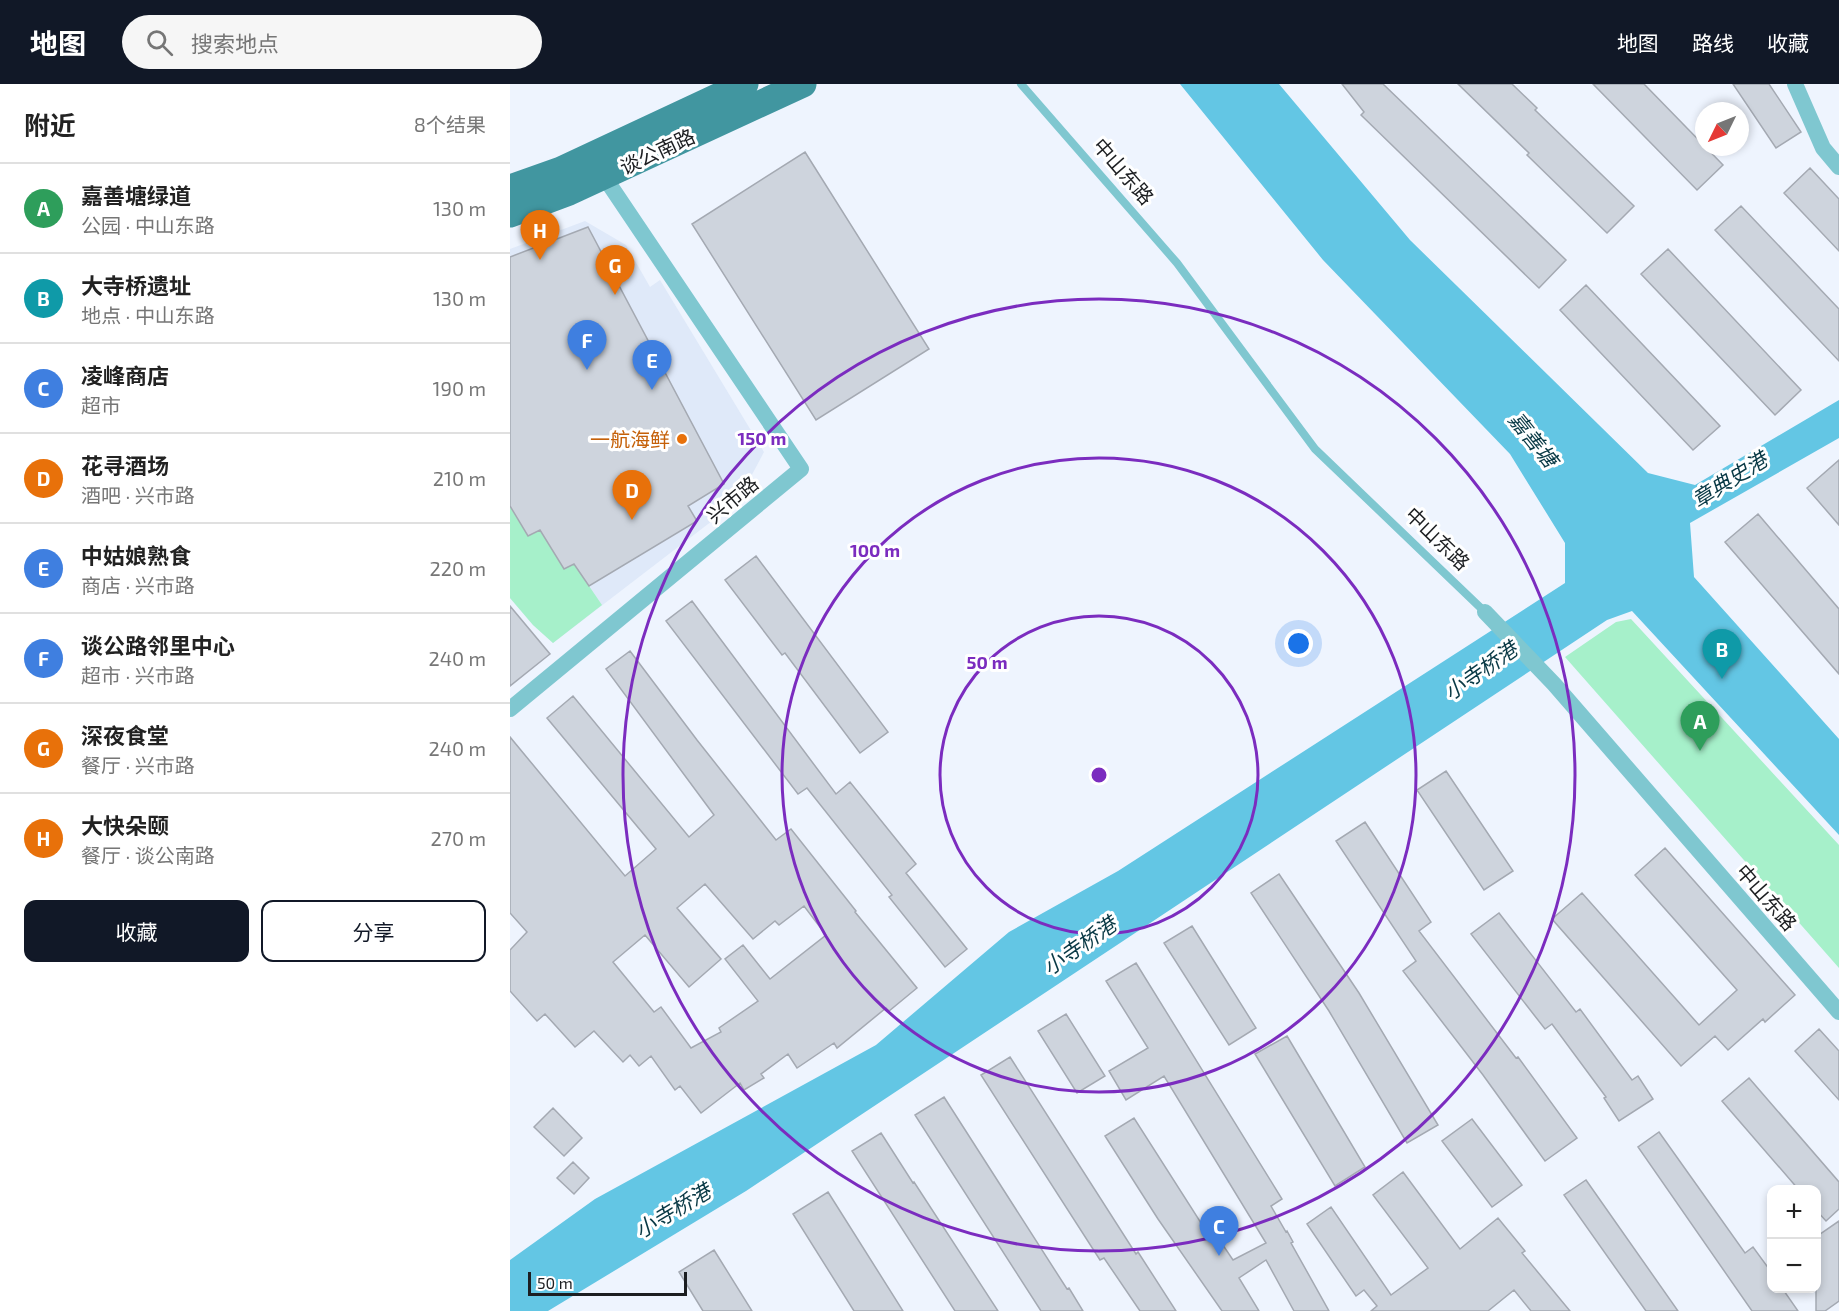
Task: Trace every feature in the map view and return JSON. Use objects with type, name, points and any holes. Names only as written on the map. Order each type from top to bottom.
[{"type":"main road","name":"谈公南路","points":[[510,214],[569,192],[597,166],[745,84]]},
{"type":"main road","name":"谈公南路","points":[[510,188],[561,170],[597,166],[803,84]]},
{"type":"street","points":[[1795,84],[1823,148],[1839,166]]},
{"type":"street","name":"兴市路","points":[[510,709],[801,469],[597,166]]},
{"type":"street","name":"中山东路","points":[[1485,612],[1554,684],[1839,1012]]},
{"type":"lane","name":"中山东路","points":[[1021,84],[1177,263],[1315,449],[1485,612]]},
{"type":"shaded area","points":[[585,221],[626,245],[650,287],[660,280],[764,452],[738,501],[553,643],[533,625],[510,598],[510,249]]},
{"type":"green space","points":[[510,506],[528,536],[540,530],[564,569],[574,564],[602,605],[553,643],[533,625],[510,598]]},
{"type":"green space","points":[[1631,619],[1839,845],[1839,968],[1565,657],[1616,622]]},
{"type":"water","points":[[1180,84],[1279,84],[1410,240],[1648,473],[1695,485],[1839,400],[1839,438],[1690,523],[1694,577],[1839,739],[1839,835],[1632,611],[1607,620],[746,1191],[548,1311],[510,1311],[510,1260],[595,1199],[876,1045],[1009,932],[1118,871],[1565,583],[1565,543],[1510,454],[1323,260]]},
{"type":"building","points":[[1342,84],[1383,84],[1566,260],[1539,288],[1361,115],[1364,112]]},
{"type":"building","points":[[1458,84],[1512,84],[1537,108],[1535,110],[1634,206],[1607,233]]},
{"type":"building","points":[[1593,84],[1644,84],[1695,136],[1695,156],[1714,156],[1723,165],[1697,190]]},
{"type":"building","points":[[1733,84],[1769,84],[1801,132],[1776,148],[1749,108],[1749,102],[1745,102]]},
{"type":"building","points":[[805,152],[929,349],[816,420],[692,224]]},
{"type":"building","points":[[1810,168],[1839,199],[1839,251],[1784,193]]},
{"type":"building","points":[[1741,206],[1839,309],[1839,361],[1715,230]]},
{"type":"building","points":[[588,227],[724,484],[688,506],[697,521],[589,586],[574,564],[564,569],[540,530],[528,536],[510,506],[510,257]]},
{"type":"building","points":[[1668,249],[1801,390],[1775,415],[1641,274]]},
{"type":"building","points":[[1586,285],[1720,426],[1693,450],[1560,310]]},
{"type":"building","points":[[1839,460],[1839,525],[1807,488]]},
{"type":"building","points":[[1758,514],[1839,609],[1839,674],[1725,542]]},
{"type":"building","points":[[756,556],[888,732],[860,753],[785,653],[782,655],[725,580]]},
{"type":"building","points":[[692,601],[836,794],[850,782],[916,864],[906,873],[967,949],[945,967],[889,897],[892,895],[807,788],[798,794],[666,621]]},
{"type":"building","points":[[510,606],[550,654],[510,686]]},
{"type":"building","points":[[630,651],[776,840],[791,829],[917,988],[889,1011],[886,1008],[837,1048],[834,1043],[797,1068],[788,1054],[761,1074],[764,1078],[744,1090],[740,1083],[701,1113],[680,1086],[675,1090],[651,1056],[639,1066],[630,1055],[623,1062],[594,1031],[575,1047],[545,1014],[537,1021],[510,991],[510,950],[527,932],[510,913],[510,737],[625,876],[656,849],[547,718],[573,696],[689,837],[714,815],[606,669]],"holes":[[[705,884],[753,939],[775,921],[779,925],[804,906],[826,935],[770,979],[743,945],[725,959],[758,1001],[719,1028],[721,1032],[691,1048],[661,1007],[654,1012],[613,962],[645,935],[689,987],[721,959],[677,908]]]},
{"type":"building","points":[[1446,771],[1513,871],[1484,890],[1417,790]]},
{"type":"building","points":[[1365,822],[1431,922],[1419,931],[1516,1058],[1518,1057],[1577,1138],[1545,1161],[1483,1075],[1403,971],[1416,961],[1336,841]]},
{"type":"building","points":[[1665,848],[1795,995],[1765,1022],[1763,1019],[1728,1050],[1715,1036],[1681,1066],[1552,919],[1582,893],[1699,1025],[1737,990],[1635,875]]},
{"type":"building","points":[[1279,874],[1359,993],[1438,1125],[1407,1143],[1329,1011],[1251,893]]},
{"type":"building","points":[[1499,913],[1576,1012],[1580,1009],[1632,1080],[1638,1076],[1653,1099],[1619,1121],[1604,1098],[1606,1097],[1552,1024],[1545,1029],[1471,934]]},
{"type":"building","points":[[1192,926],[1256,1028],[1229,1045],[1164,943]]},
{"type":"building","points":[[1136,963],[1282,1199],[1271,1206],[1287,1231],[1293,1242],[1291,1243],[1329,1311],[1294,1311],[1266,1260],[1239,1278],[1259,1311],[1222,1311],[1158,1219],[1105,1136],[1134,1118],[1201,1223],[1206,1220],[1233,1260],[1266,1243],[1164,1076],[1126,1100],[1109,1071],[1148,1048],[1106,981]]},
{"type":"building","points":[[1066,1014],[1105,1076],[1077,1093],[1038,1031]]},
{"type":"building","points":[[1819,1029],[1839,1051],[1839,1100],[1795,1051]]},
{"type":"building","points":[[1287,1036],[1365,1167],[1335,1186],[1255,1054]]},
{"type":"building","points":[[1010,1057],[1136,1254],[1138,1252],[1176,1311],[1140,1311],[1104,1258],[1100,1260],[981,1075]]},
{"type":"building","points":[[1749,1078],[1839,1182],[1839,1209],[1826,1221],[1821,1216],[1821,1185],[1795,1185],[1722,1101]]},
{"type":"building","points":[[944,1097],[1083,1311],[1041,1311],[915,1115]]},
{"type":"building","points":[[553,1108],[582,1138],[564,1156],[534,1127]]},
{"type":"building","points":[[1472,1119],[1522,1185],[1492,1207],[1442,1141]]},
{"type":"building","points":[[1659,1132],[1745,1253],[1753,1247],[1767,1266],[1767,1293],[1785,1293],[1798,1311],[1752,1311],[1638,1147]]},
{"type":"building","points":[[881,1133],[998,1311],[955,1311],[852,1151]]},
{"type":"building","points":[[573,1162],[589,1178],[574,1194],[557,1178]]},
{"type":"building","points":[[1403,1172],[1460,1249],[1498,1218],[1525,1251],[1522,1253],[1570,1311],[1531,1311],[1514,1290],[1488,1311],[1371,1311],[1377,1306],[1364,1290],[1356,1296],[1307,1224],[1331,1207],[1391,1295],[1428,1268],[1373,1195]]},
{"type":"building","points":[[1586,1180],[1678,1311],[1646,1311],[1564,1195]]},
{"type":"building","points":[[828,1192],[903,1311],[854,1311],[793,1214]]},
{"type":"building","points":[[1839,1221],[1839,1301],[1825,1311],[1816,1311],[1816,1293],[1821,1293],[1821,1234]]},
{"type":"building","points":[[714,1250],[752,1311],[703,1311],[679,1272]]},
{"type":"place","name":"大快朵颐","points":[[540,260]]},
{"type":"place","name":"深夜食堂","points":[[615,295]]},
{"type":"place","name":"谈公路邻里中心","points":[[587,370]]},
{"type":"place","name":"中姑娘熟食","points":[[652,390]]},
{"type":"place","name":"一航海鲜","points":[[682,439]]},
{"type":"place","name":"花寻酒场","points":[[632,520]]},
{"type":"place","name":"大寺桥遗址","points":[[1722,679]]},
{"type":"place","name":"嘉善塘绿道","points":[[1700,751]]},
{"type":"place","name":"凌峰商店","points":[[1219,1256]]},
{"type":"water label","name":"嘉善塘","points":[[1534,439]]},
{"type":"water label","name":"章典史港","points":[[1729,479]]},
{"type":"water label","name":"小寺桥港","points":[[1480,670]]},
{"type":"water label","name":"小寺桥港","points":[[1079,945]]},
{"type":"water label","name":"小寺桥港","points":[[672,1210]]}]
